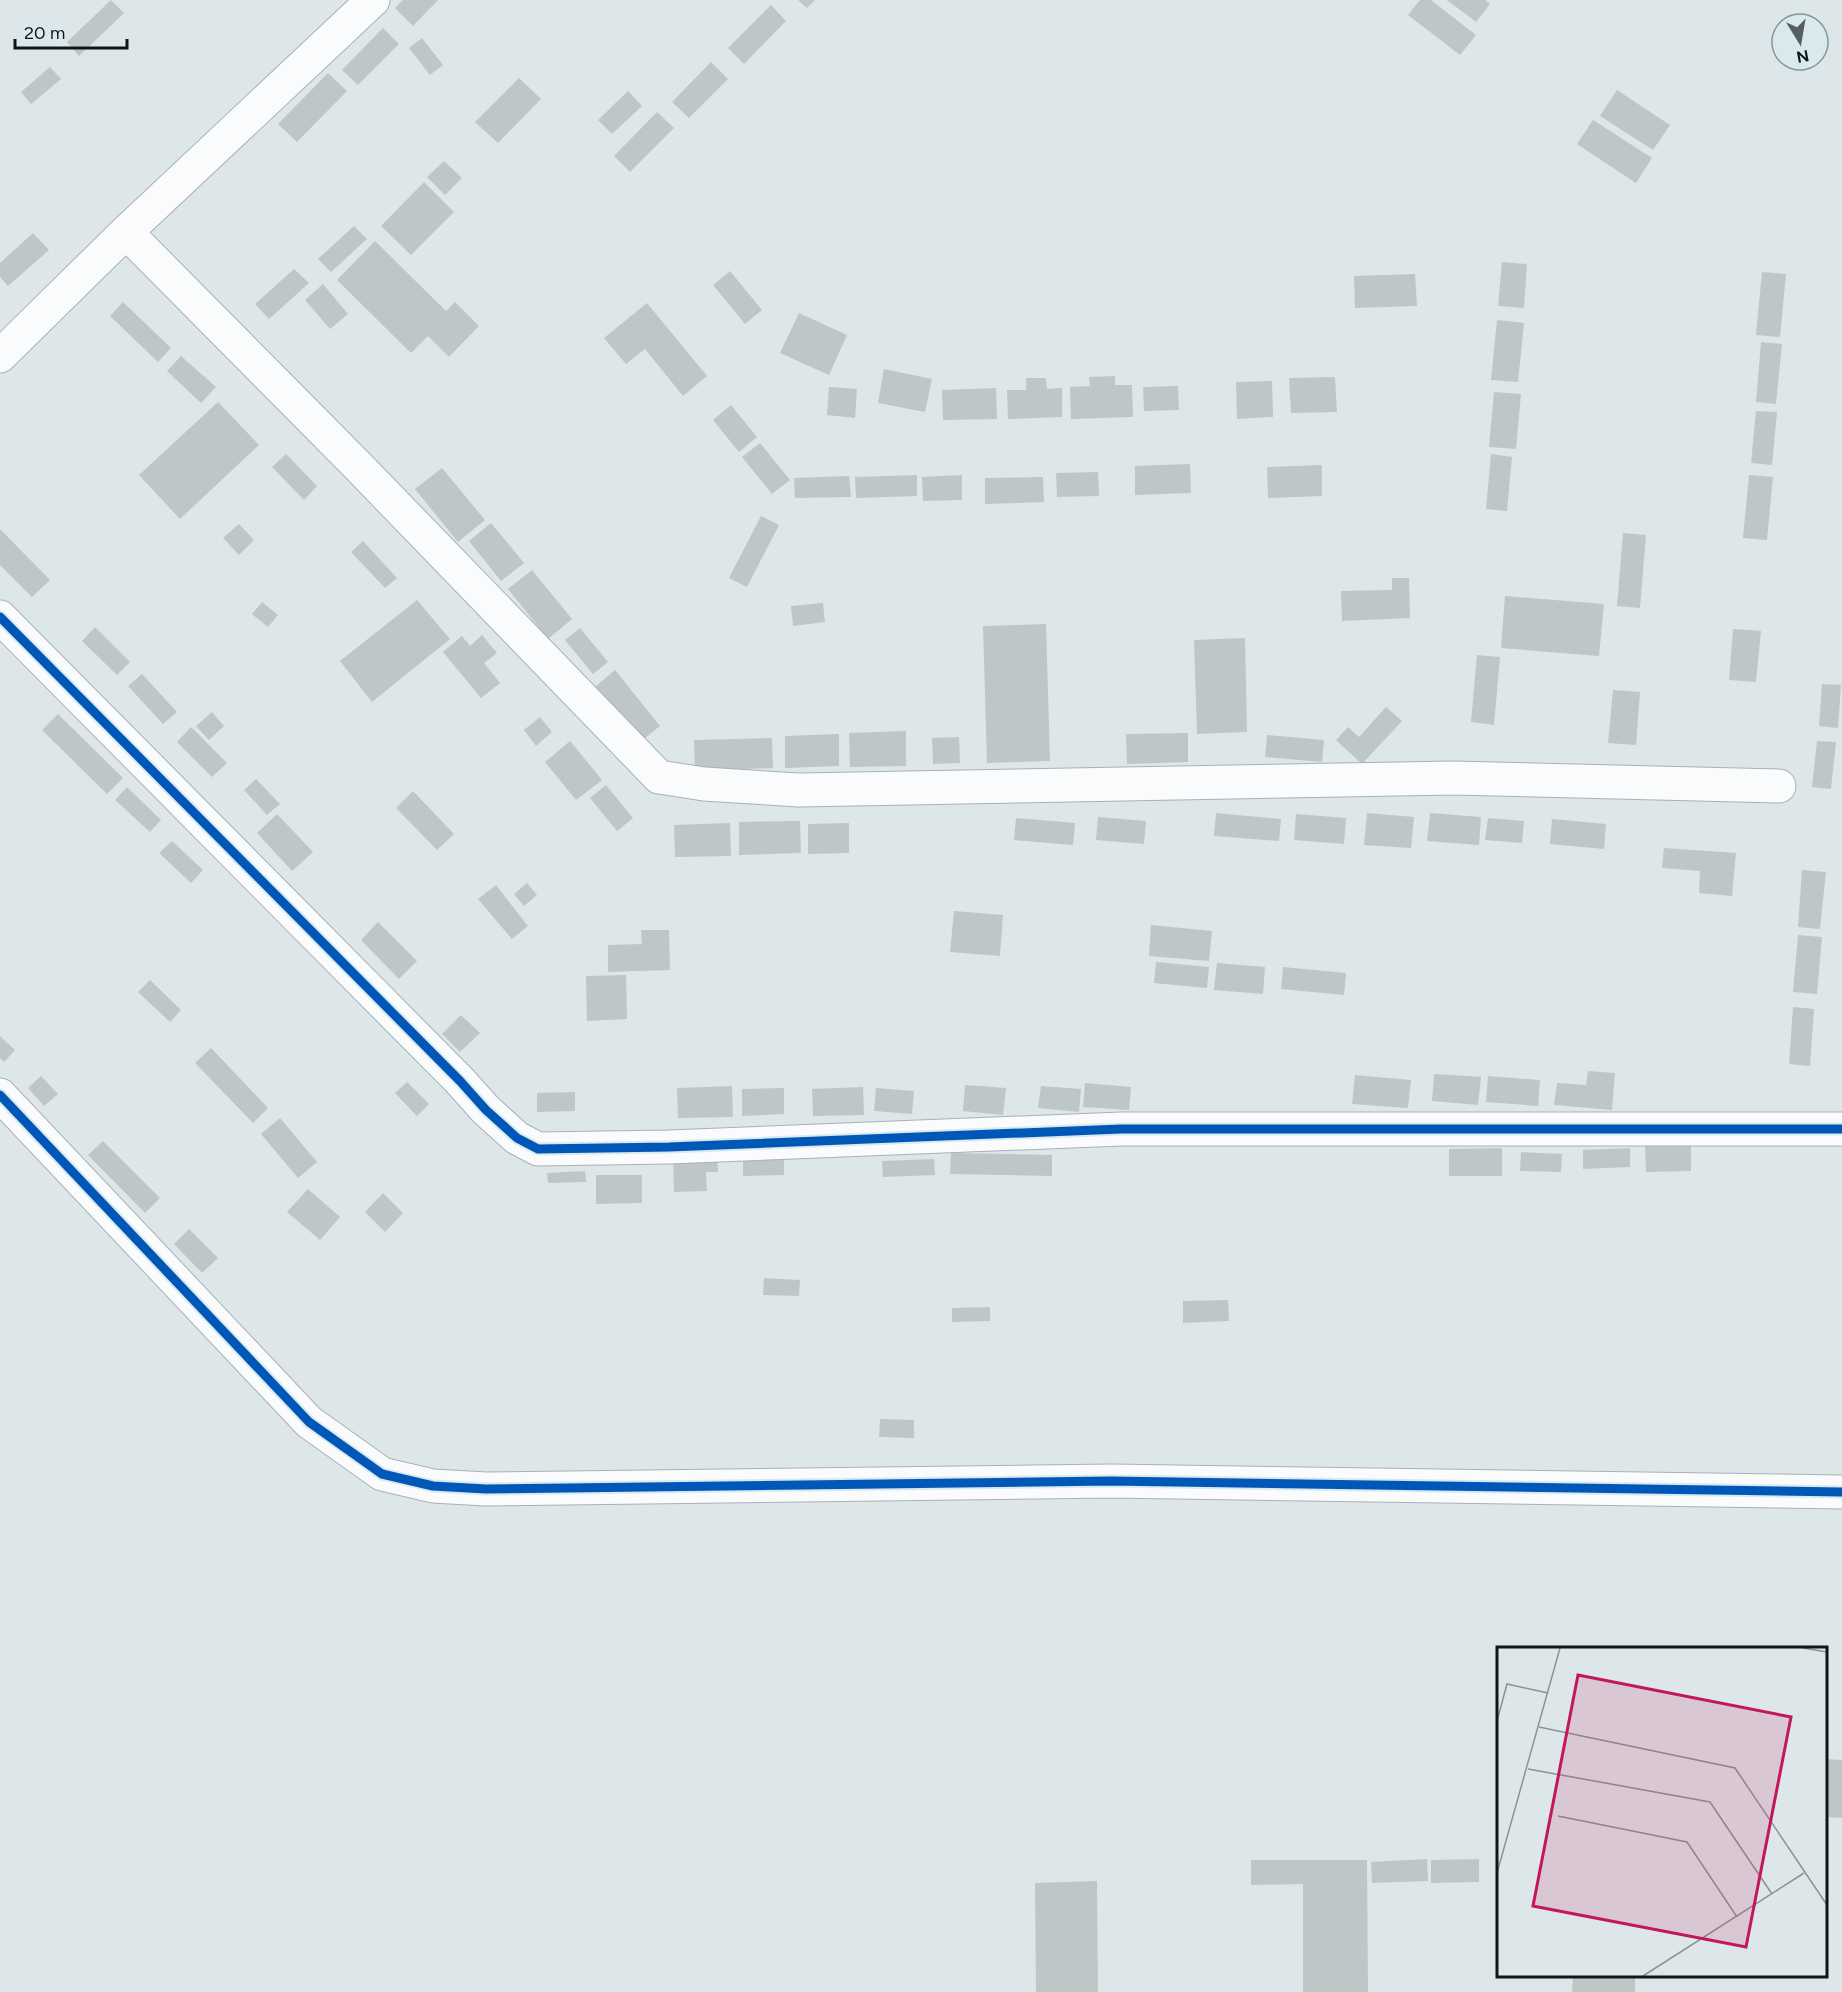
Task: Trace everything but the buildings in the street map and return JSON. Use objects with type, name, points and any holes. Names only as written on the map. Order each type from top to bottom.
[{"type":"street","points":[[0,356],[126,232],[373,0]]},
{"type":"street","points":[[126,232],[365,473],[659,777],[704,784],[800,790],[1453,778],[1779,786]]},
{"type":"street","points":[[0,617],[460,1081],[486,1110],[517,1138],[538,1149],[669,1147],[1121,1129],[1842,1129]]},
{"type":"street","points":[[0,1095],[309,1422],[382,1474],[433,1486],[486,1489],[1111,1481],[1842,1492]]},
{"type":"cycle path","points":[[0,617],[460,1081],[486,1110],[517,1138],[538,1149],[669,1147],[1121,1129],[1842,1129]]},
{"type":"cycle path","points":[[0,1095],[309,1422],[382,1474],[433,1486],[486,1489],[1111,1481],[1842,1492]]}]
